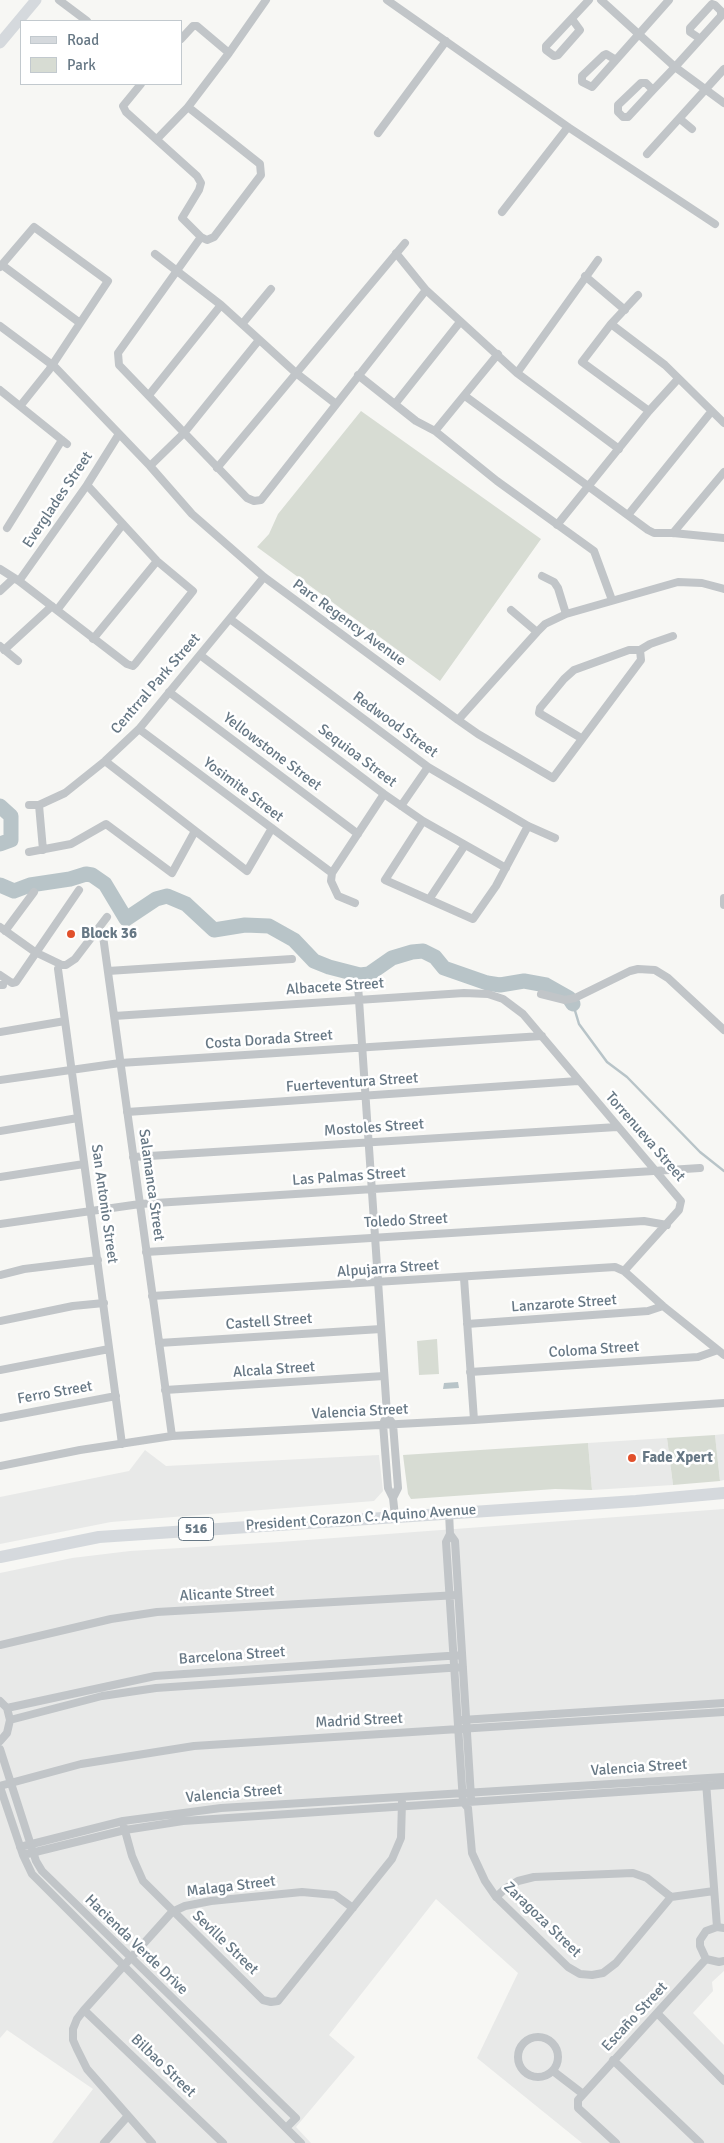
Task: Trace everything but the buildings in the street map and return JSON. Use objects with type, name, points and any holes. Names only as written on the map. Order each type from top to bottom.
[{"type":"main road","points":[[0,43],[36,0]]},
{"type":"main road","name":"President Corazon C. Aquino Avenue","points":[[0,1557],[99,1536],[724,1492]]},
{"type":"street","points":[[59,0],[86,20]]},
{"type":"street","points":[[158,140],[188,107],[266,0]]},
{"type":"street","points":[[388,0],[568,127],[715,224]]},
{"type":"street","points":[[572,19],[580,30],[558,55],[554,56],[546,48],[589,0]]},
{"type":"street","points":[[602,0],[675,67],[705,92],[724,104]]},
{"type":"street","points":[[655,0],[662,7]]},
{"type":"street","points":[[616,60],[606,54],[604,55],[582,76],[582,82],[592,88],[669,0]]},
{"type":"street","points":[[653,90],[646,83],[641,82],[618,104],[618,112],[623,118],[628,117],[675,67],[699,38],[721,16],[721,10],[715,5],[712,4],[690,28],[690,32],[699,38]]},
{"type":"street","points":[[182,38],[193,26],[197,26],[229,53]]},
{"type":"street","points":[[378,133],[446,42]]},
{"type":"street","points":[[647,154],[724,69]]},
{"type":"street","points":[[140,85],[123,106],[126,112],[197,176],[201,183],[182,218],[201,237],[207,240],[214,237],[261,175],[262,169],[260,164],[188,107]]},
{"type":"street","points":[[680,119],[692,130]]},
{"type":"street","points":[[502,212],[568,127]]},
{"type":"street","points":[[21,405],[52,366],[108,281],[34,227],[1,266],[80,323]]},
{"type":"street","points":[[201,237],[178,272],[118,353],[119,364],[217,468],[247,498],[254,501],[261,500],[426,290]]},
{"type":"street","points":[[217,468],[405,243]]},
{"type":"street","points":[[396,253],[426,290],[517,373],[618,449]]},
{"type":"street","points":[[155,254],[243,323],[296,373],[336,404]]},
{"type":"street","points":[[517,373],[598,260]]},
{"type":"street","points":[[586,276],[626,310]]},
{"type":"street","points":[[243,323],[271,289]]},
{"type":"street","points":[[638,296],[611,324],[582,362],[648,411]]},
{"type":"street","points":[[149,395],[221,306]]},
{"type":"street","points":[[395,404],[460,322]]},
{"type":"street","points":[[611,324],[665,365],[724,423]]},
{"type":"street","name":"Parc Regency Avenue","points":[[0,326],[52,366],[150,466],[192,514],[264,577],[458,720],[478,734],[553,778],[581,738]]},
{"type":"street","points":[[150,466],[184,433],[259,340]]},
{"type":"street","points":[[435,431],[498,354]]},
{"type":"street","points":[[358,375],[416,421],[435,431],[497,481],[594,551],[612,600]]},
{"type":"street","points":[[557,525],[648,411],[678,379]]},
{"type":"street","points":[[0,390],[21,405],[42,426],[64,442],[7,528]]},
{"type":"street","points":[[465,396],[654,533],[724,538]]},
{"type":"street","points":[[628,515],[711,412]]},
{"type":"street","name":"Everglades Street","points":[[0,591],[16,580],[87,485],[119,434]]},
{"type":"street","points":[[673,533],[724,472]]},
{"type":"street","points":[[0,569],[132,666],[193,592],[157,561],[87,485]]},
{"type":"street","points":[[18,661],[2,648],[54,608],[123,524]]},
{"type":"street","points":[[93,639],[157,561]]},
{"type":"street","points":[[542,576],[554,582],[558,588],[566,614]]},
{"type":"street","name":"Centrral Park Street","points":[[29,805],[39,805],[65,793],[105,761],[139,729],[264,577]]},
{"type":"street","points":[[458,720],[545,624],[566,614],[678,582],[702,583],[724,589]]},
{"type":"street","points":[[511,610],[537,632]]},
{"type":"street","name":"Redwood Street","points":[[230,619],[428,767],[528,826],[555,838]]},
{"type":"street","points":[[640,650],[641,660],[618,693],[581,738],[539,713],[540,708],[574,670],[628,650],[640,650],[650,644],[674,636]]},
{"type":"street","name":"Sequioa Street","points":[[200,655],[384,794],[424,821],[506,868]]},
{"type":"street","name":"Yellowstone Street","points":[[169,692],[358,834]]},
{"type":"street","name":"Yosimite Street","points":[[139,729],[332,873]]},
{"type":"street","points":[[105,761],[247,870],[272,828]]},
{"type":"street","points":[[402,806],[428,767]]},
{"type":"street","points":[[355,902],[338,896],[331,881],[332,873],[384,794]]},
{"type":"street","points":[[39,805],[43,850]]},
{"type":"street","points":[[424,821],[385,878],[388,882],[430,898],[473,919],[506,868],[528,826]]},
{"type":"street","points":[[29,852],[71,844],[106,824],[172,873],[195,831]]},
{"type":"street","points":[[430,898],[465,845]]},
{"type":"street","points":[[0,976],[12,983],[16,982],[79,890]]},
{"type":"street","points":[[34,892],[3,929],[35,952],[62,965],[70,964],[107,917]]},
{"type":"street","points":[[724,898],[724,905]]},
{"type":"street","name":"Salamanca Street","points":[[103,936],[172,1436]]},
{"type":"street","points":[[108,971],[292,959]]},
{"type":"street","name":"San Antonio Street","points":[[58,969],[122,1444]]},
{"type":"street","points":[[541,994],[565,1000],[576,998],[630,971],[638,969],[655,970],[672,982],[724,1030]]},
{"type":"street","points":[[358,985],[387,1414],[383,1424],[388,1488],[394,1498]]},
{"type":"street","name":"Albacete Street","points":[[114,1016],[464,992],[488,994],[514,1005],[542,1036]]},
{"type":"street","points":[[0,1032],[65,1021]]},
{"type":"street","name":"Costa Dorada Street","points":[[0,1080],[120,1063],[542,1036]]},
{"type":"street","name":"Torrenueva Street","points":[[542,1036],[578,1081],[681,1200],[679,1210],[667,1225],[624,1271]]},
{"type":"street","name":"Fuerteventura Street","points":[[127,1112],[578,1081]]},
{"type":"street","points":[[0,1131],[78,1118]]},
{"type":"street","name":"Mostoles Street","points":[[133,1157],[617,1127]]},
{"type":"street","points":[[0,1177],[84,1164]]},
{"type":"street","name":"Las Palmas Street","points":[[0,1224],[140,1204],[700,1168]]},
{"type":"street","name":"Toledo Street","points":[[146,1252],[644,1222],[667,1225]]},
{"type":"street","points":[[0,1275],[24,1269],[98,1260]]},
{"type":"street","name":"Alpujarra Street","points":[[152,1296],[378,1284],[611,1267],[624,1271]]},
{"type":"street","points":[[624,1271],[663,1306],[721,1352]]},
{"type":"street","points":[[464,1278],[474,1420]]},
{"type":"street","points":[[0,1321],[73,1306],[104,1303]]},
{"type":"street","name":"Lanzarote Street","points":[[467,1324],[648,1311],[663,1306]]},
{"type":"street","name":"Castell Street","points":[[159,1343],[381,1329]]},
{"type":"street","points":[[0,1370],[109,1349]]},
{"type":"street","name":"Coloma Street","points":[[470,1372],[698,1357],[721,1352]]},
{"type":"street","name":"Alcala Street","points":[[165,1390],[384,1376]]},
{"type":"street","name":"Ferro Street","points":[[0,1418],[116,1396]]},
{"type":"street","name":"Valencia Street","points":[[0,1466],[172,1436],[474,1420],[724,1403]]},
{"type":"street","points":[[387,1414],[393,1424],[398,1488],[394,1498],[395,1516]]},
{"type":"street","name":"Zaragoza Street","points":[[449,1512],[450,1534],[446,1542],[462,1655],[462,1725]]},
{"type":"street","name":"Zaragoza Street","points":[[454,1596],[454,1668],[462,1725],[472,1853],[485,1881],[496,1898],[568,1967],[580,1974],[592,1975],[603,1973],[616,1963],[671,1898]]},
{"type":"street","name":"Alicante Street","points":[[0,1645],[102,1621],[157,1612],[454,1596]]},
{"type":"street","name":"Barcelona Street","points":[[7,1708],[155,1676],[462,1655]]},
{"type":"street","name":"Barcelona Street","points":[[10,1720],[93,1698],[156,1688],[463,1667]]},
{"type":"street","points":[[0,1701],[7,1708],[10,1720],[7,1733],[0,1742]]},
{"type":"street","name":"Madrid Street","points":[[0,1787],[81,1764],[194,1746],[724,1703]]},
{"type":"street","name":"Madrid Street","points":[[462,1725],[724,1712]]},
{"type":"street","name":"Hacienda Verde Drive","points":[[0,1749],[32,1848],[42,1871],[48,1879],[296,2118],[286,2128]]},
{"type":"street","name":"Valencia Street","points":[[21,1851],[124,1826],[402,1801],[467,1799],[706,1782],[724,1777]]},
{"type":"street","points":[[706,1782],[714,1891],[720,1928],[706,1931],[700,1940],[701,1951],[706,1959],[718,1962],[724,1961]]},
{"type":"street","name":"Valencia Street","points":[[706,1782],[724,1785]]},
{"type":"street","name":"Hacienda Verde Drive","points":[[0,1787],[21,1851],[32,1874],[301,2143]]},
{"type":"street","points":[[353,1908],[392,1860],[398,1848],[401,1838],[402,1801]]},
{"type":"street","name":"Seville Street","points":[[124,1826],[138,1872],[172,1912],[263,2000],[278,2001],[353,1908]]},
{"type":"street","points":[[496,1898],[512,1884],[534,1877],[633,1873],[647,1878],[671,1898],[714,1891]]},
{"type":"street","name":"Malaga Street","points":[[152,2143],[127,2117],[87,2069],[73,2040],[73,2030],[77,2019],[84,2010],[172,1912],[185,1906],[211,1901],[302,1892],[335,1895],[353,1908]]},
{"type":"street","name":"Escaño Street","points":[[583,2094],[658,2014],[706,1959]]},
{"type":"street","name":"Bilbao Street","points":[[84,2010],[223,2143]]},
{"type":"street","points":[[658,2014],[724,2081]]},
{"type":"street","points":[[541,2036],[552,2042],[558,2053],[557,2065],[553,2071],[542,2077],[534,2077],[522,2070],[518,2057],[522,2044],[534,2037],[541,2036]]},
{"type":"street","points":[[613,2060],[700,2143]]},
{"type":"street","points":[[553,2071],[583,2094],[578,2100],[578,2108],[616,2143]]},
{"type":"street","points":[[104,2143],[127,2117]]},
{"type":"shaded area","points":[[458,1382],[459,1388],[443,1389],[444,1383]]},
{"type":"shaded area","points":[[724,1434],[724,1480],[720,1481],[715,1435]]},
{"type":"shaded area","points":[[667,1438],[673,1485],[592,1490],[588,1443]]},
{"type":"shaded area","points":[[145,1450],[166,1466],[379,1455],[383,1491],[374,1501],[111,1522],[0,1544],[0,1497],[129,1471]]},
{"type":"shaded area","points":[[724,1509],[724,1971],[712,1982],[713,1991],[693,2013],[724,2045],[724,2143],[582,2143],[477,2058],[518,1973],[436,1899],[329,2035],[355,2057],[296,2127],[311,2143],[52,2143],[93,2089],[7,2030],[0,2038],[0,1573],[72,1558],[130,1551],[280,1542]]},
{"type":"green space","points":[[361,411],[541,539],[440,681],[257,547],[269,534],[278,514]]},
{"type":"green space","points":[[437,1339],[439,1374],[419,1375],[417,1341]]},
{"type":"green space","points":[[715,1435],[720,1481],[673,1485],[667,1438]]},
{"type":"green space","points":[[588,1443],[592,1490],[555,1489],[411,1499],[408,1494],[403,1455]]},
{"type":"waterway","points":[[0,806],[11,816],[11,840],[0,844]]},
{"type":"waterway","points":[[0,885],[14,891],[30,885],[70,879],[86,874],[92,875],[105,884],[126,919],[156,899],[167,896],[186,904],[214,930],[245,925],[269,926],[294,940],[314,961],[329,967],[360,975],[369,974],[392,958],[423,951],[435,957],[444,968],[487,983],[500,985],[524,981],[546,985],[569,998],[573,1004]]},
{"type":"waterway","points":[[573,1004],[579,1024],[607,1062],[627,1077],[700,1152],[724,1171]]},
{"type":"place","name":"Block 36","points":[[71,934]]},
{"type":"place","name":"Fade Xpert","points":[[632,1458]]}]
